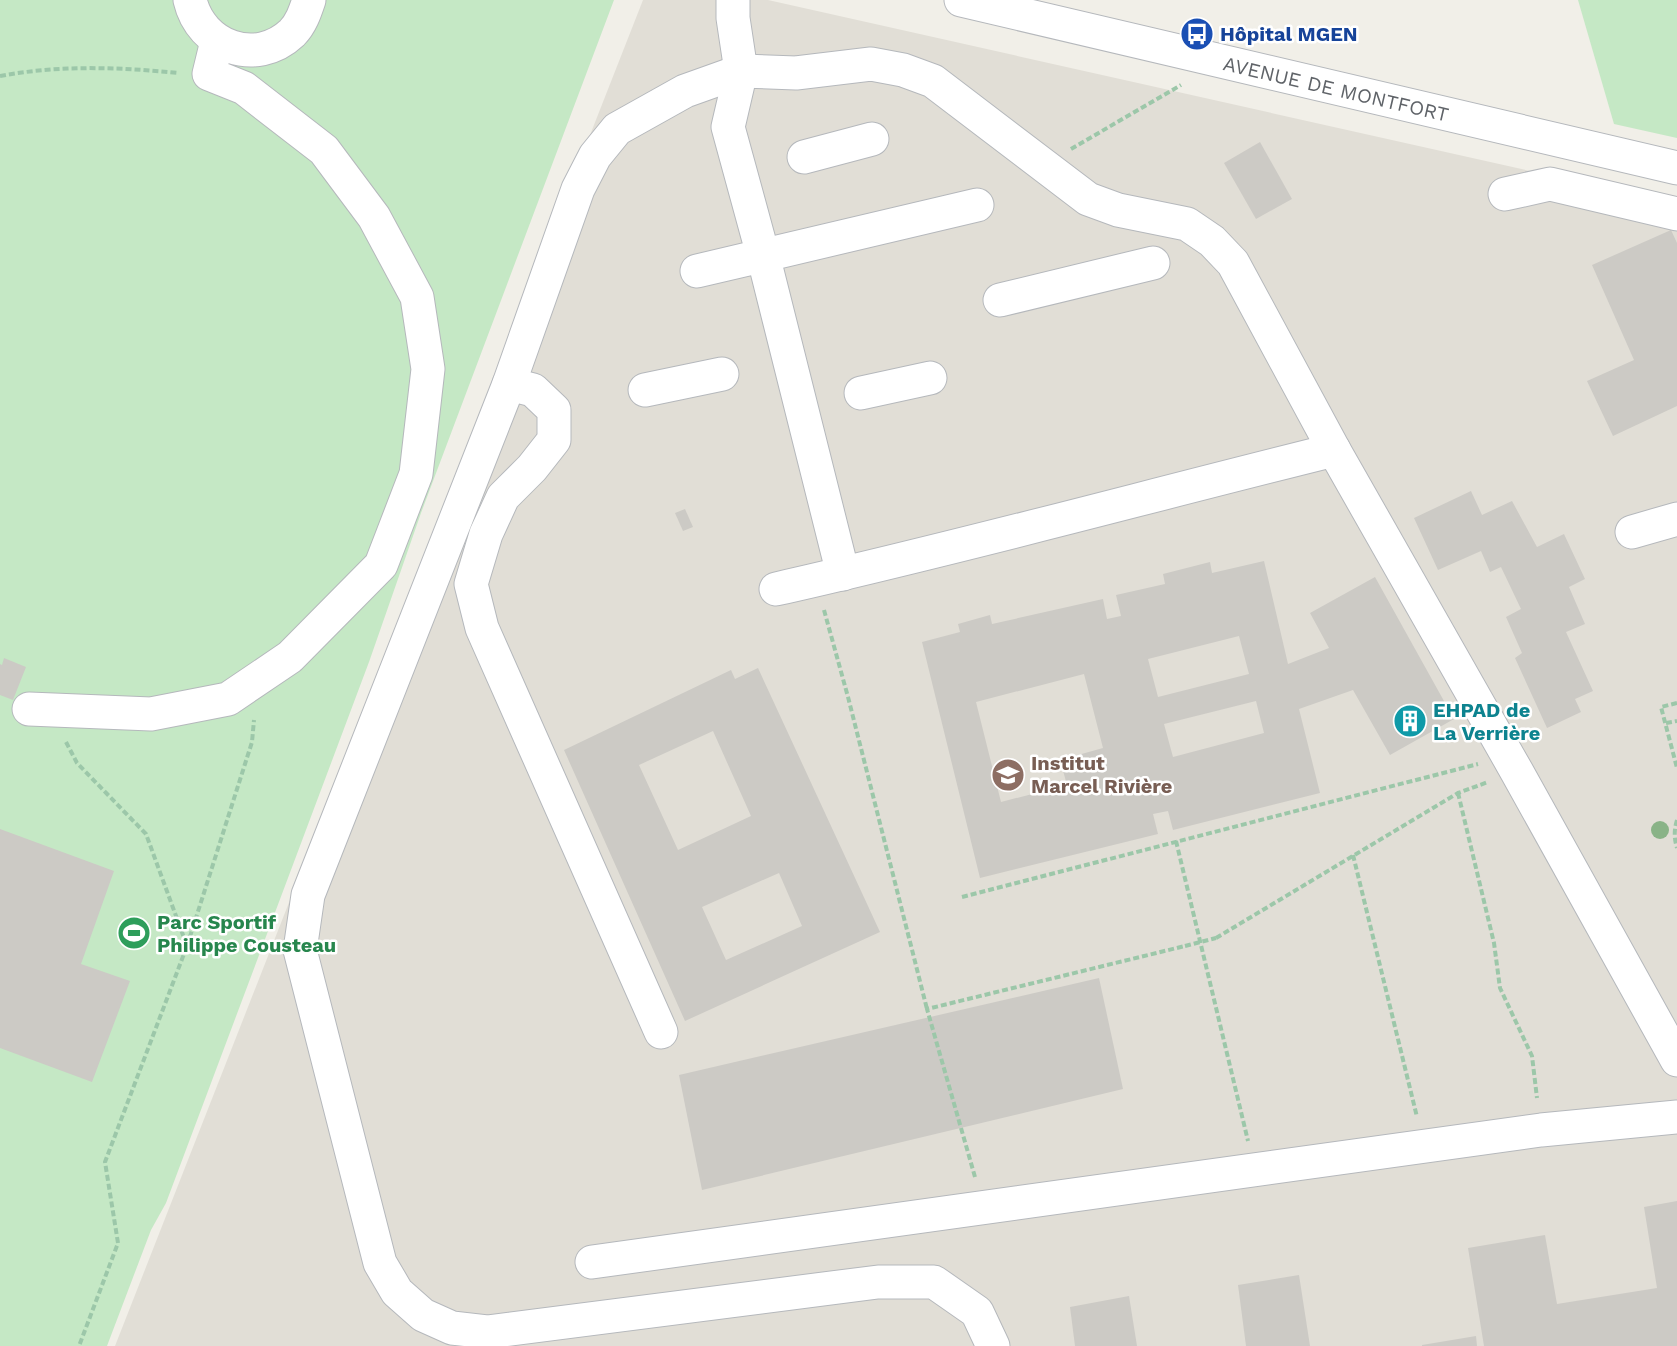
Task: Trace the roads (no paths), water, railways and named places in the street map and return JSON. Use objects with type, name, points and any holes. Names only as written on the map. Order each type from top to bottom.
[{"type":"street","points":[[190,0],[193,12],[203,29],[217,41],[236,49],[256,50],[276,44],[293,32],[304,16],[309,0]]},
{"type":"street","points":[[733,0],[733,18],[741,71],[728,127],[763,255],[829,577]]},
{"type":"street","name":"AVENUE DE MONTFORT","points":[[961,0],[1677,168]]},
{"type":"street","points":[[39,710],[151,714],[228,699],[290,657],[381,565],[416,474],[428,369],[417,297],[374,217],[324,150],[244,88],[209,74],[217,41]]},
{"type":"street","points":[[993,1346],[977,1312],[934,1282],[878,1282],[487,1332],[452,1328],[423,1315],[397,1292],[380,1263],[300,950],[308,895],[509,384],[578,189],[595,156],[617,129],[685,91],[741,71],[796,73],[871,64],[903,70],[933,81],[1088,199],[1118,210],[1187,225],[1212,241],[1233,263],[1334,450],[1677,1060]]},
{"type":"street","points":[[804,157],[872,140]]},
{"type":"street","points":[[1505,194],[1550,184],[1677,214]]},
{"type":"street","points":[[696,271],[977,205]]},
{"type":"street","points":[[1000,300],[1153,263]]},
{"type":"street","points":[[645,390],[722,374]]},
{"type":"street","points":[[861,393],[930,378]]},
{"type":"street","points":[[509,384],[533,390],[554,410],[554,440],[532,468],[503,497],[486,534],[471,584],[482,628],[661,1032]]},
{"type":"street","points":[[776,589],[902,560],[1334,450]]},
{"type":"street","points":[[1632,532],[1677,519]]},
{"type":"street","points":[[592,1263],[1541,1130],[1677,1117]]},
{"type":"place","name":"Hôpital MGEN","points":[[1197,34]]},
{"type":"place","name":"EHPAD de La Verrière","points":[[1410,721]]},
{"type":"place","name":"Institut Marcel Rivière","points":[[1008,775]]},
{"type":"place","name":"Parc Sportif Philippe Cousteau","points":[[134,933]]}]
